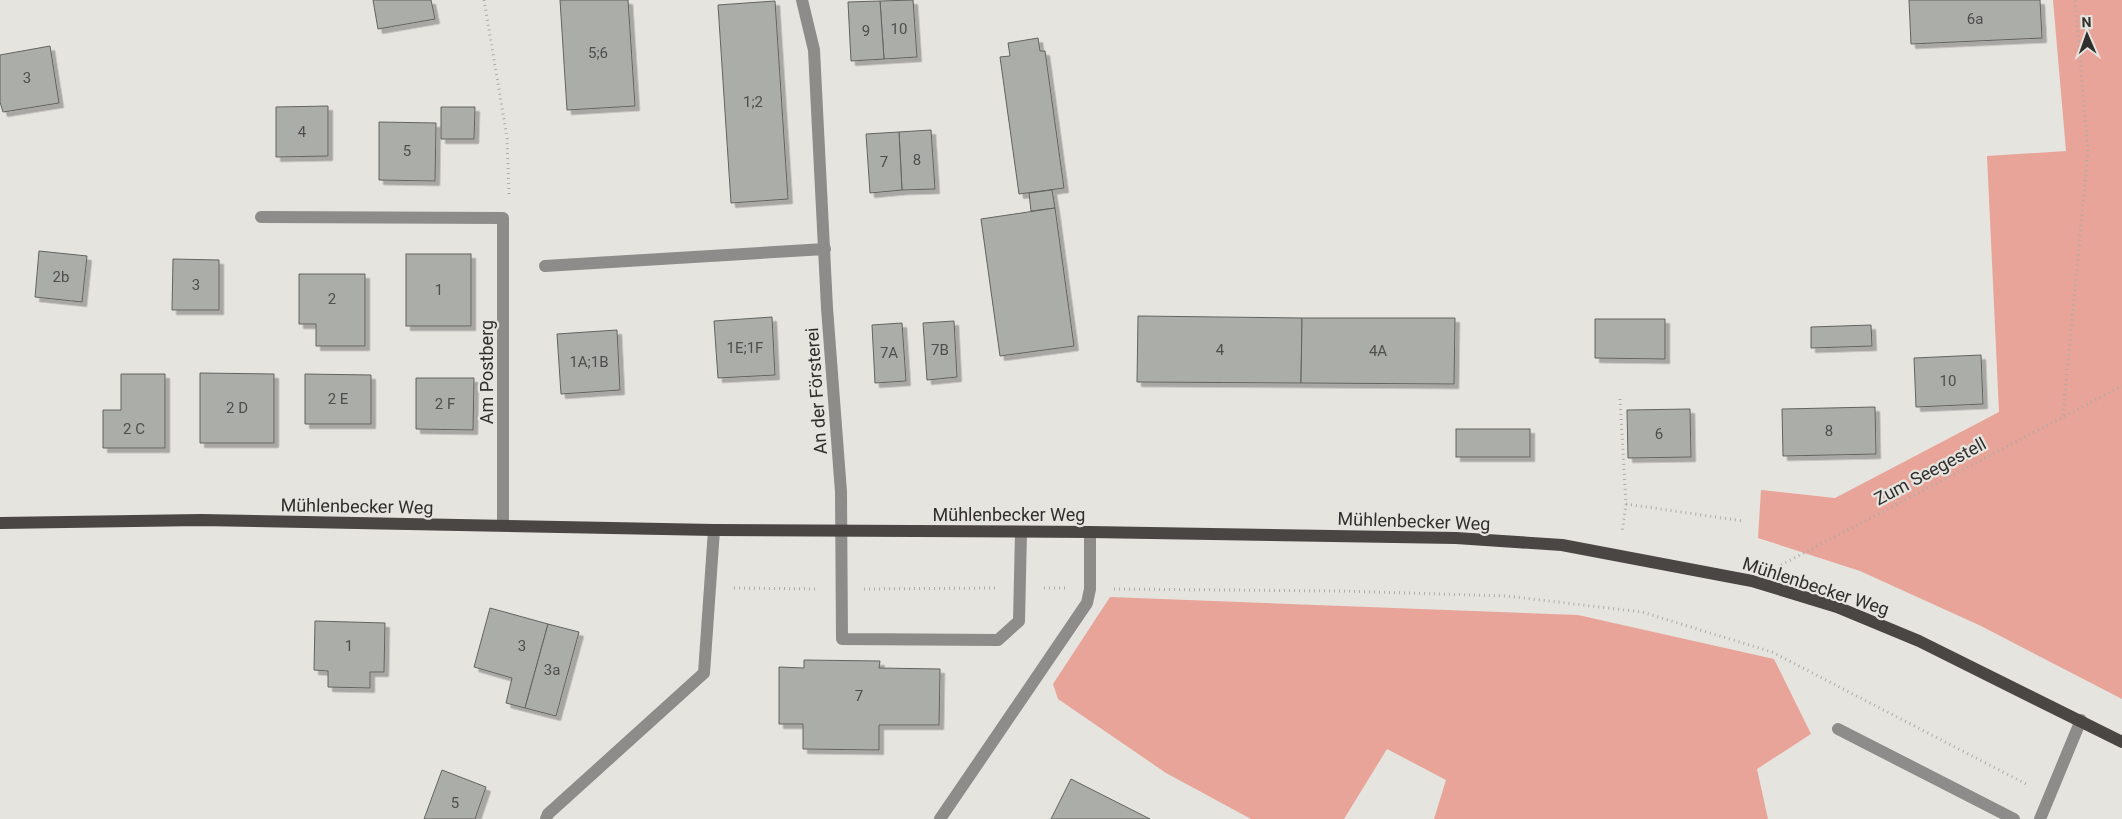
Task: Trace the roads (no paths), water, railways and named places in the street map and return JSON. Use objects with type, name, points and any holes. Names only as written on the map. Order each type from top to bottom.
[{"type":"main road","name":"Mühlenbecker Weg","points":[[0,523],[202,520],[714,530],[1090,532],[1456,538],[1562,545],[1752,581],[1837,608],[1919,640],[2122,742]]},
{"type":"street","name":"An der Försterei","points":[[802,0],[814,50],[824,249],[842,531],[842,639],[998,640],[1019,621],[1021,532]]},
{"type":"street","name":"Am Postberg","points":[[261,217],[503,218],[503,525]]},
{"type":"street","points":[[545,266],[824,249]]},
{"type":"street","points":[[546,819],[548,814],[704,674],[714,530]]},
{"type":"street","points":[[940,819],[1087,603],[1090,589],[1090,532]]},
{"type":"street","points":[[2040,819],[2080,720]]},
{"type":"street","points":[[1838,729],[2014,819]]}]
